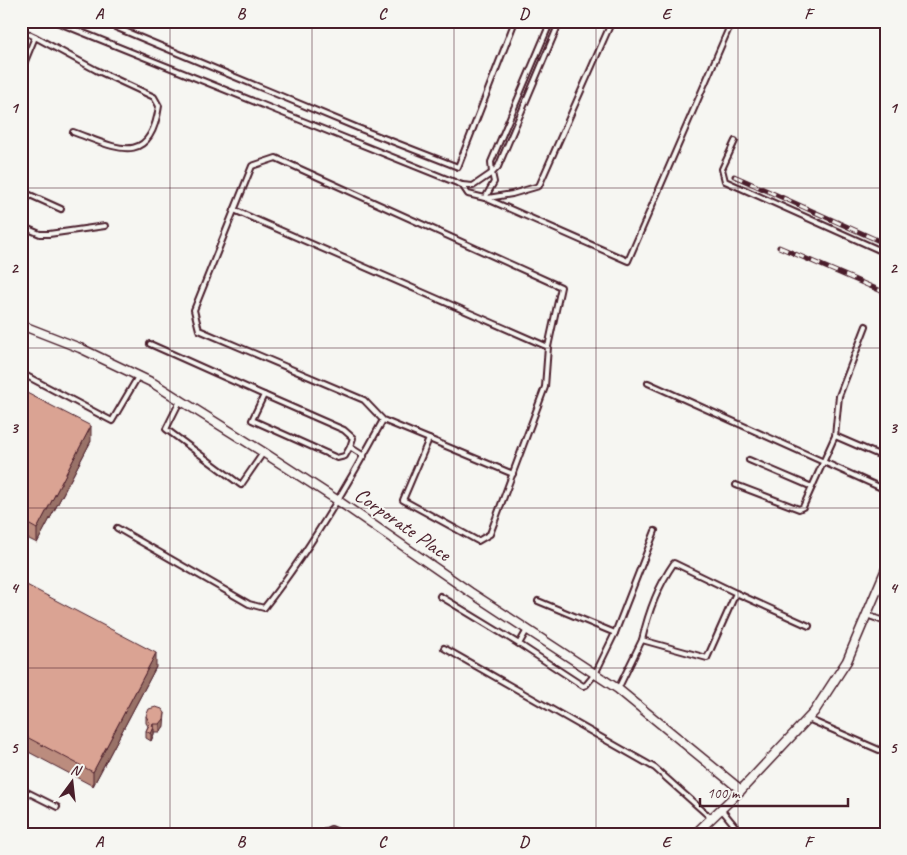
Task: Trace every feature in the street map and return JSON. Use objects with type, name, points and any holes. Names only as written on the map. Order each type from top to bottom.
[{"type":"street","name":"Corporate Place","points":[[21,325],[80,348],[138,375],[263,452],[337,500],[470,592],[618,689],[741,790]]},
{"type":"street","points":[[695,834],[741,790],[814,712],[847,661],[885,572]]},
{"type":"lane","points":[[54,21],[462,185],[473,186],[492,173],[498,166],[560,21]]},
{"type":"lane","points":[[108,21],[115,27],[358,128],[458,167],[515,21]]},
{"type":"lane","points":[[485,198],[494,182],[492,162],[551,21]]},
{"type":"lane","points":[[485,198],[512,194],[539,186],[612,21]]},
{"type":"lane","points":[[462,185],[468,194],[485,198],[628,261],[732,21]]},
{"type":"lane","points":[[21,30],[96,70],[154,97],[160,106],[157,120],[146,143],[135,148],[123,149],[73,132]]},
{"type":"lane","points":[[21,71],[35,37]]},
{"type":"lane","points":[[735,140],[722,169],[725,182],[886,253]]},
{"type":"lane","points":[[429,439],[403,500],[478,541],[490,534],[513,474],[546,387],[548,347],[561,287],[276,158],[252,166],[194,310],[199,330],[364,400],[383,420],[429,439],[513,474]]},
{"type":"lane","points":[[21,191],[61,209]]},
{"type":"lane","points":[[234,210],[548,347]]},
{"type":"lane","points":[[21,226],[40,234],[105,226]]},
{"type":"lane","points":[[736,485],[799,509],[803,507],[835,436],[839,396],[866,326]]},
{"type":"lane","points":[[150,344],[344,430],[353,438],[350,448],[344,456],[337,458],[252,420],[264,395]]},
{"type":"lane","points":[[21,373],[112,421],[138,375]]},
{"type":"lane","points":[[648,383],[886,490]]},
{"type":"lane","points":[[181,400],[166,429],[241,485],[263,452]]},
{"type":"lane","points":[[117,528],[249,604],[264,608],[281,587],[337,500],[383,420]]},
{"type":"lane","points":[[835,436],[886,458]]},
{"type":"lane","points":[[350,448],[364,456]]},
{"type":"lane","points":[[749,460],[812,486]]},
{"type":"lane","points":[[440,596],[520,644],[583,686],[586,686],[595,674],[615,633],[655,531]]},
{"type":"lane","points":[[618,689],[642,640],[645,626],[663,580],[674,563],[809,626]]},
{"type":"lane","points":[[642,640],[707,658],[736,593]]},
{"type":"lane","points":[[538,601],[615,633]]},
{"type":"lane","points":[[866,614],[886,622]]},
{"type":"lane","points":[[520,644],[527,630]]},
{"type":"lane","points":[[444,648],[655,768],[711,818]]},
{"type":"lane","points":[[808,719],[886,753]]},
{"type":"lane","points":[[21,789],[57,807]]},
{"type":"lane","points":[[721,809],[735,826],[734,834]]},
{"type":"lane","points":[[318,834],[331,829],[343,834]]},
{"type":"building","points":[[21,390],[91,426],[37,529],[21,520]]},
{"type":"building","points":[[21,582],[156,653],[93,772],[21,734]]},
{"type":"building","points":[[156,707],[162,709],[165,713],[164,719],[160,724],[153,724],[152,726],[154,727],[151,734],[146,731],[150,723],[146,716],[149,709]]},
{"type":"railway","points":[[734,176],[886,244]]},
{"type":"railway","points":[[779,247],[886,293]]}]
